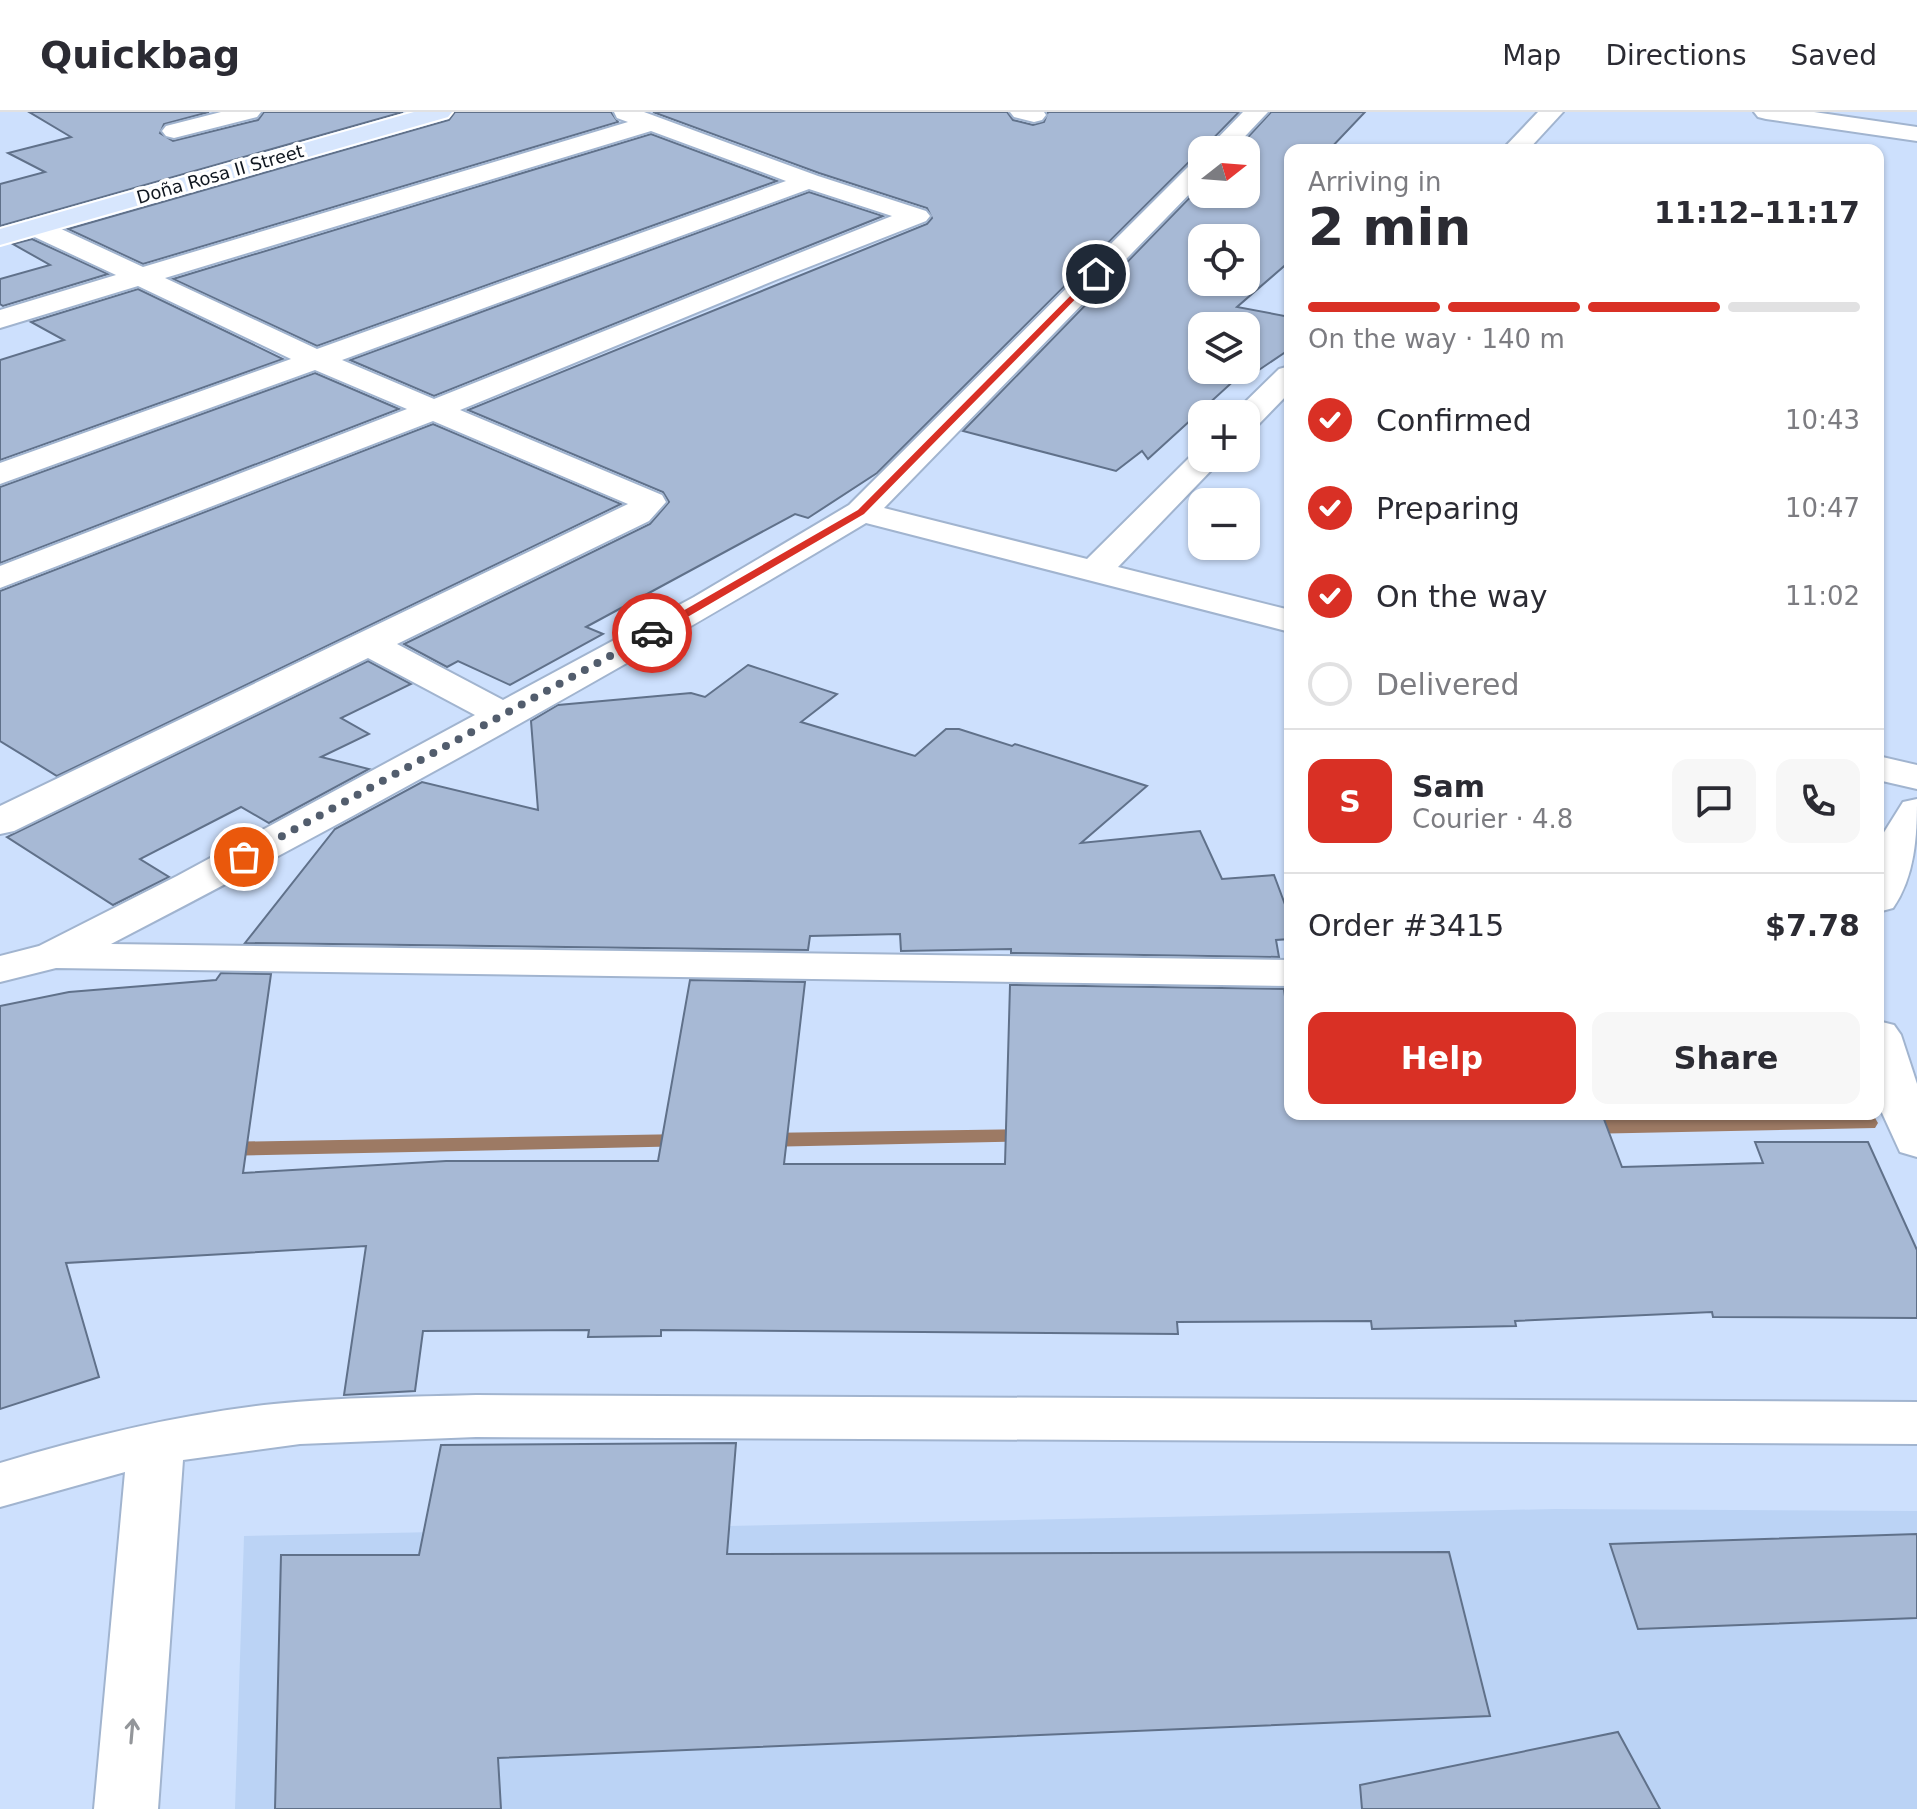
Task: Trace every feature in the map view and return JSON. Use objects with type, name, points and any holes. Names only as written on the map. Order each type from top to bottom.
[{"type":"main road","name":"Doña Rosa II Street","points":[[11,231],[440,112]]},
{"type":"street","points":[[174,131],[249,112]]},
{"type":"street","points":[[0,578],[436,409],[768,273],[917,216],[809,181],[622,112]]},
{"type":"street","points":[[1232,136],[1256,112]]},
{"type":"street","points":[[1520,144],[1551,112]]},
{"type":"street","points":[[1766,112],[1839,132],[1917,134]]},
{"type":"street","points":[[0,319],[651,123]]},
{"type":"street","points":[[0,474],[809,181]]},
{"type":"street","points":[[0,969],[55,955],[192,885],[706,604],[861,512],[1188,181]]},
{"type":"street","points":[[0,822],[637,514],[650,502],[315,359],[141,276],[11,231]]},
{"type":"street","points":[[1260,405],[1284,381]]},
{"type":"street","points":[[1095,570],[1193,472]]},
{"type":"street","points":[[861,512],[1284,619]]},
{"type":"street","points":[[370,644],[503,715]]},
{"type":"street","points":[[1917,739],[1912,751],[1917,757]]},
{"type":"street","points":[[1884,769],[1917,777]]},
{"type":"street","points":[[1884,881],[1895,848],[1917,811]]},
{"type":"street","points":[[55,955],[1284,973]]},
{"type":"street","points":[[1884,1061],[1917,1141]]},
{"type":"street","points":[[0,1485],[156,1443],[275,1425],[476,1416],[1917,1423]]},
{"type":"street","points":[[126,1809],[156,1443]]},
{"type":"shaded area","points":[[1555,1509],[1917,1511],[1917,1809],[235,1809],[244,1536]]},
{"type":"building","points":[[29,112],[209,112],[164,124],[160,133],[173,141],[258,120],[264,112],[403,112],[0,226],[0,184],[45,172],[8,153],[71,137]]},
{"type":"building","points":[[455,112],[611,112],[618,122],[143,264],[68,229],[449,120]]},
{"type":"building","points":[[653,112],[1007,112],[1013,120],[1033,125],[1044,122],[1048,112],[1239,112],[1216,136],[1188,136],[1188,163],[877,473],[808,518],[795,514],[586,627],[603,634],[510,685],[458,661],[447,667],[404,644],[650,524],[669,502],[663,492],[468,410],[927,224],[932,218],[927,208],[819,173]]},
{"type":"building","points":[[1271,112],[1365,112],[1335,144],[1284,144],[1284,266],[1260,287],[1260,224],[1188,224],[1188,296],[1250,296],[1237,307],[1284,316],[1284,353],[1260,369],[1260,312],[1188,312],[1188,384],[1230,384],[1213,400],[1188,400],[1188,423],[1148,459],[1142,451],[1116,471],[963,431],[1188,199],[1188,208],[1260,208],[1260,136],[1249,136]]},
{"type":"building","points":[[651,134],[777,181],[317,346],[173,279]]},
{"type":"building","points":[[809,192],[883,216],[434,396],[350,360]]},
{"type":"building","points":[[32,239],[108,274],[3,306],[0,304],[0,279],[50,265],[13,244]]},
{"type":"building","points":[[138,289],[283,359],[0,460],[0,360],[64,340],[31,322]]},
{"type":"building","points":[[315,373],[399,409],[0,563],[0,487]]},
{"type":"building","points":[[433,424],[621,504],[57,776],[0,741],[0,591]]},
{"type":"building","points":[[368,661],[411,684],[341,718],[369,734],[321,757],[369,769],[269,823],[241,807],[140,859],[169,877],[113,905],[7,837]]},
{"type":"building","points":[[748,665],[837,694],[801,722],[915,756],[946,729],[959,729],[1147,786],[1081,843],[1200,831],[1222,879],[1274,875],[1284,902],[1284,939],[1276,940],[1279,957],[1011,953],[1011,949],[901,951],[900,934],[810,936],[808,950],[245,943],[335,829],[422,782],[538,810],[531,721],[558,705],[691,693],[705,697]]},
{"type":"building","points":[[221,973],[271,974],[243,1173],[446,1161],[658,1161],[690,980],[805,982],[784,1164],[1005,1164],[1010,985],[1284,989],[1284,1120],[1604,1120],[1622,1167],[1763,1163],[1755,1142],[1868,1142],[1917,1250],[1917,1318],[1713,1317],[1712,1312],[1515,1321],[1516,1326],[1372,1329],[1371,1321],[1177,1322],[1178,1334],[661,1330],[661,1336],[588,1337],[589,1330],[423,1331],[415,1391],[344,1395],[366,1246],[66,1263],[99,1377],[0,1409],[0,1006],[69,992],[216,980]]},
{"type":"building","points":[[736,1443],[727,1554],[1449,1552],[1490,1716],[498,1758],[501,1809],[275,1809],[281,1555],[419,1555],[441,1445]]},
{"type":"building","points":[[1917,1534],[1917,1618],[1638,1629],[1610,1544]]},
{"type":"building","points":[[1618,1732],[1660,1809],[1362,1809],[1360,1785]]},
{"type":"waterway","points":[[1583,1127],[1867,1123]]},
{"type":"waterway","points":[[759,1140],[1031,1136]]},
{"type":"waterway","points":[[219,1149],[687,1141]]},
{"type":"way so far","points":[[244,857],[652,633]]},
{"type":"route","points":[[652,633],[861,512],[1096,274]]}]
